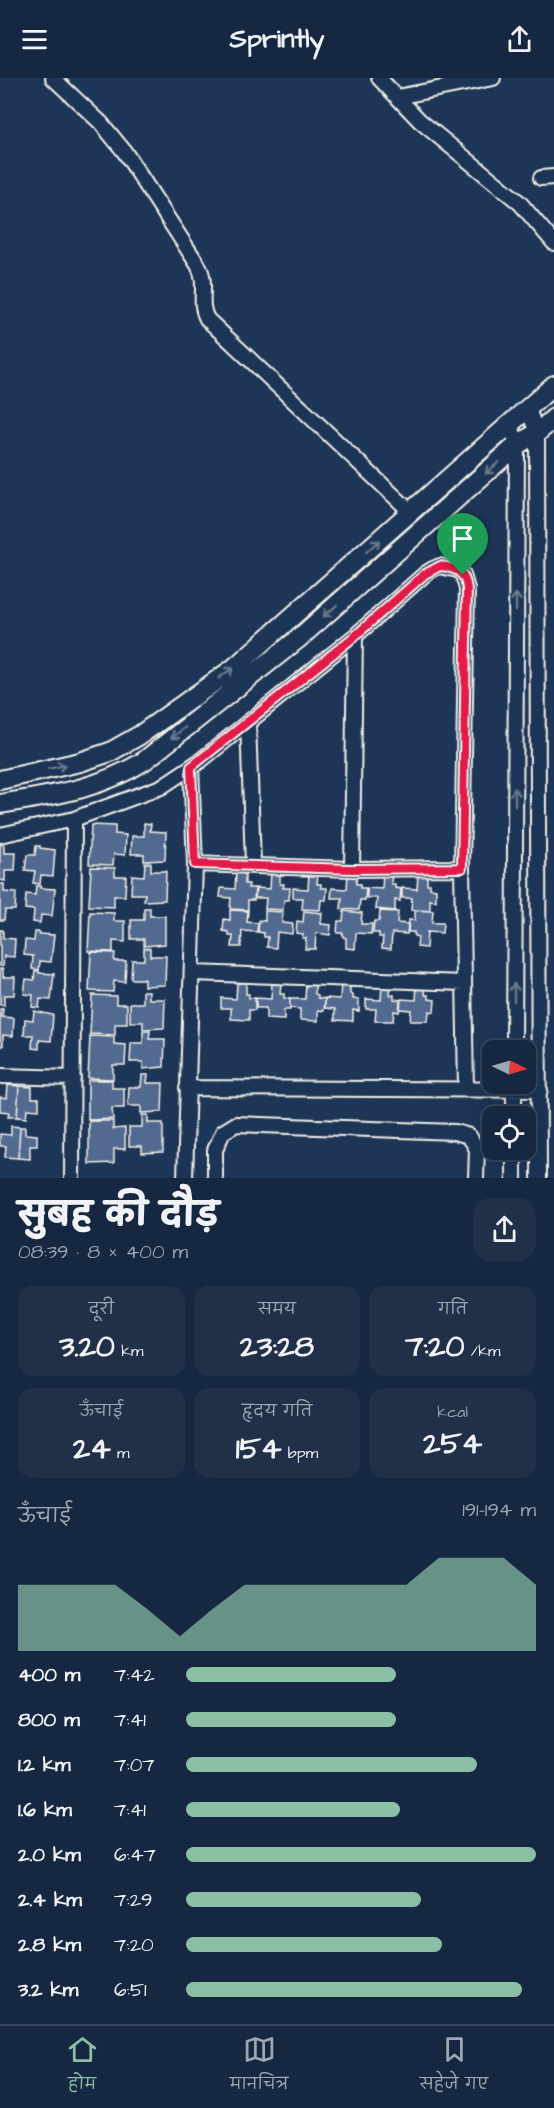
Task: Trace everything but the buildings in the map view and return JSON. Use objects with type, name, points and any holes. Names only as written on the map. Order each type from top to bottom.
[{"type":"street","points":[[53,78],[101,123],[124,151],[198,265],[203,273],[202,303],[207,320],[411,512]]},
{"type":"street","points":[[379,78],[420,121],[520,203],[554,243]]},
{"type":"street","points":[[397,96],[493,78]]},
{"type":"street","points":[[0,780],[80,762],[110,752],[140,735],[234,668],[554,385]]},
{"type":"street","points":[[528,409],[537,433],[539,1178]]},
{"type":"street","points":[[0,804],[96,785],[123,774],[144,761],[298,639],[517,445],[537,433],[554,418]]},
{"type":"street","points":[[511,424],[517,445],[514,1040]]},
{"type":"street","points":[[0,835],[74,819],[161,787],[191,767],[355,636],[425,574],[440,566],[458,570],[463,575],[467,589],[462,868],[466,1089]]},
{"type":"street","points":[[352,869],[355,636]]},
{"type":"street","points":[[248,722],[253,864]]},
{"type":"street","points":[[186,1178],[195,864],[191,767]]},
{"type":"street","points":[[72,1178],[74,819]]},
{"type":"street","points":[[195,864],[253,864],[352,869],[462,868]]},
{"type":"street","points":[[193,973],[464,983]]},
{"type":"street","points":[[0,1076],[74,1078]]},
{"type":"street","points":[[187,1088],[482,1088]]},
{"type":"street","points":[[536,1089],[540,1090]]},
{"type":"street","points":[[215,1178],[214,1150],[223,1132],[236,1124],[455,1132],[469,1136],[477,1149],[476,1178]]},
{"type":"street","points":[[514,1160],[514,1178]]},
{"type":"route","points":[[440,566],[452,567],[463,575],[467,589],[462,868],[352,869],[253,864],[195,864],[191,767],[355,636],[425,574],[440,566]]}]
